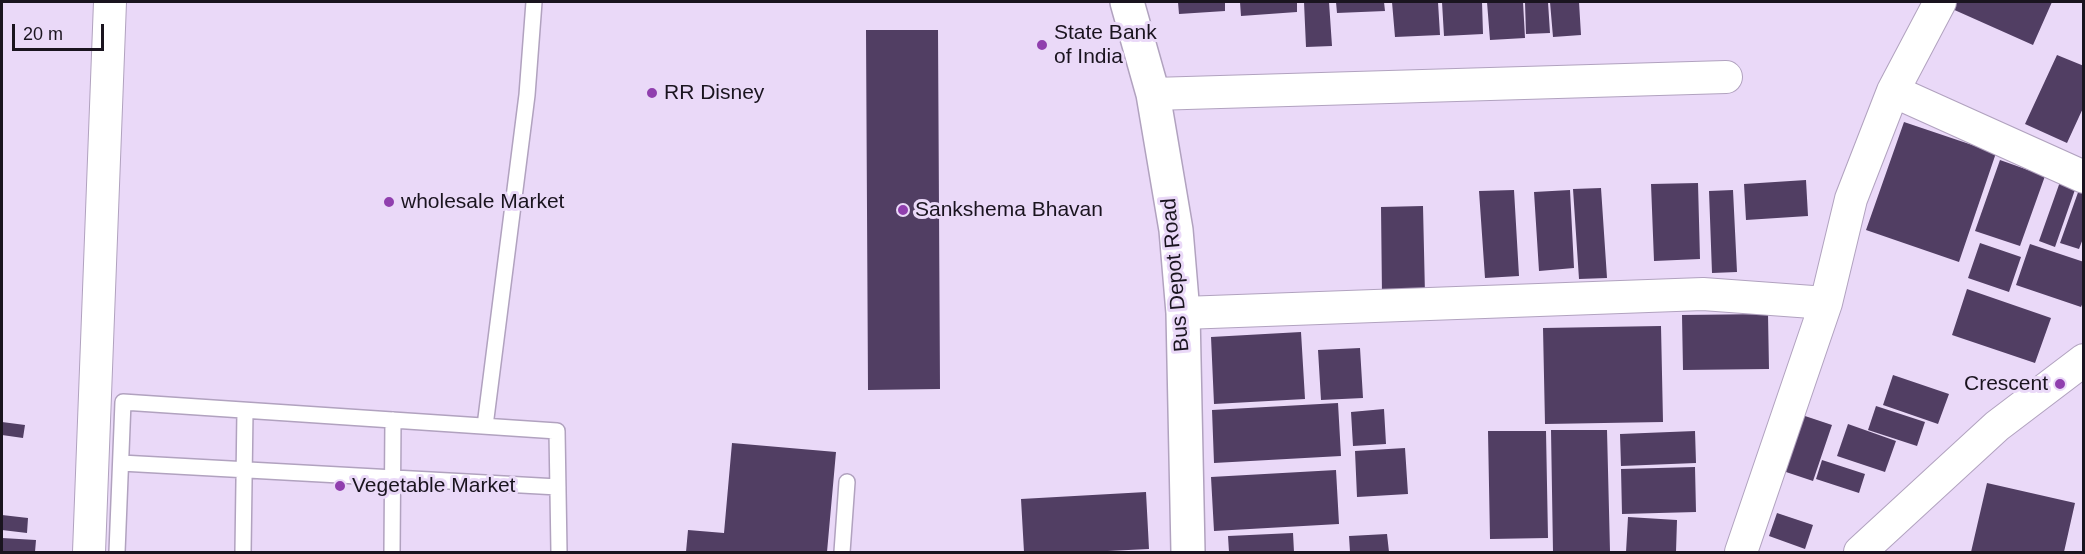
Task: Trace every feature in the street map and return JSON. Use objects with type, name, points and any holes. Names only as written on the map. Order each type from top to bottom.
[{"type":"street","points":[[89,552],[110,2]]},
{"type":"street","name":"Bus Depot Road","points":[[1127,2],[1153,94],[1176,230],[1183,313],[1188,552]]},
{"type":"street","points":[[1741,552],[1826,303],[1851,199],[1893,91],[1940,2]]},
{"type":"street","points":[[1153,94],[1726,76]]},
{"type":"street","points":[[1893,91],[2084,177]]},
{"type":"street","points":[[1183,313],[1703,294],[1826,303]]},
{"type":"street","points":[[1860,552],[1997,426],[2084,360]]},
{"type":"lane","points":[[485,426],[526,95],[534,2]]},
{"type":"lane","points":[[117,552],[123,402],[557,431],[560,552]]},
{"type":"lane","points":[[243,552],[245,411]]},
{"type":"lane","points":[[392,552],[393,420]]},
{"type":"lane","points":[[121,463],[558,487]]},
{"type":"lane","points":[[842,552],[847,482]]},
{"type":"building","points":[[1178,2],[1225,2],[1225,11],[1179,14]]},
{"type":"building","points":[[1240,2],[1297,2],[1297,12],[1241,16]]},
{"type":"building","points":[[1304,2],[1329,2],[1332,46],[1306,47]]},
{"type":"building","points":[[1336,2],[1384,2],[1385,11],[1337,13]]},
{"type":"building","points":[[1392,2],[1438,2],[1440,35],[1395,37]]},
{"type":"building","points":[[1442,2],[1482,2],[1483,34],[1444,36]]},
{"type":"building","points":[[1487,2],[1523,2],[1525,38],[1490,40]]},
{"type":"building","points":[[1525,2],[1548,2],[1550,33],[1526,34]]},
{"type":"building","points":[[1550,2],[1579,2],[1581,35],[1553,37]]},
{"type":"building","points":[[1953,2],[2052,2],[2033,45],[1950,8]]},
{"type":"building","name":"Sankshema Bhavan","points":[[866,30],[938,30],[940,389],[868,390]]},
{"type":"building","points":[[2057,55],[2084,66],[2084,106],[2067,143],[2025,124]]},
{"type":"building","points":[[1904,122],[1996,153],[1959,262],[1866,230]]},
{"type":"building","points":[[2000,160],[2045,176],[2020,246],[1975,231]]},
{"type":"building","points":[[2061,179],[2077,184],[2055,247],[2039,241]]},
{"type":"building","points":[[1806,180],[1808,216],[1746,220],[1744,184]]},
{"type":"building","points":[[1698,183],[1700,259],[1654,261],[1651,184]]},
{"type":"building","points":[[2081,184],[2084,185],[2084,236],[2079,249],[2060,243]]},
{"type":"building","points":[[1601,188],[1607,278],[1579,279],[1573,189]]},
{"type":"building","points":[[1514,190],[1519,276],[1485,278],[1479,191]]},
{"type":"building","points":[[1570,190],[1574,268],[1539,271],[1534,192]]},
{"type":"building","points":[[1733,190],[1737,272],[1712,273],[1709,191]]},
{"type":"building","points":[[1423,206],[1425,295],[1382,296],[1381,207]]},
{"type":"building","points":[[1980,243],[2021,257],[2009,292],[1968,278]]},
{"type":"building","points":[[2030,244],[2084,262],[2084,300],[2081,307],[2016,285]]},
{"type":"building","points":[[1967,289],[2051,318],[2035,363],[1952,335]]},
{"type":"building","points":[[1768,314],[1769,369],[1683,370],[1682,315]]},
{"type":"building","points":[[1661,326],[1663,422],[1545,424],[1543,328]]},
{"type":"building","points":[[1301,332],[1305,399],[1214,404],[1211,337]]},
{"type":"building","points":[[1360,348],[1363,398],[1321,400],[1318,350]]},
{"type":"building","points":[[1893,375],[1949,394],[1938,424],[1883,405]]},
{"type":"building","points":[[1338,403],[1341,456],[1214,463],[1212,410]]},
{"type":"building","points":[[1876,406],[1925,422],[1917,446],[1868,430]]},
{"type":"building","points":[[1384,409],[1386,444],[1353,446],[1351,412]]},
{"type":"building","points":[[1793,412],[1832,425],[1813,481],[1774,468]]},
{"type":"building","points":[[2,422],[25,425],[23,438],[2,435]]},
{"type":"building","points":[[1848,424],[1896,441],[1885,472],[1837,456]]},
{"type":"building","points":[[1551,430],[1607,430],[1610,551],[1553,552]]},
{"type":"building","points":[[1488,431],[1546,431],[1548,538],[1490,539]]},
{"type":"building","points":[[1695,431],[1696,463],[1621,466],[1620,434]]},
{"type":"building","points":[[732,443],[836,452],[827,552],[686,552],[688,530],[724,533]]},
{"type":"building","points":[[1405,448],[1408,494],[1357,497],[1355,451]]},
{"type":"building","points":[[1822,460],[1865,474],[1859,493],[1816,479]]},
{"type":"building","points":[[1695,467],[1696,512],[1622,514],[1621,469]]},
{"type":"building","points":[[1336,470],[1339,524],[1214,531],[1211,477]]},
{"type":"building","points":[[1987,483],[2075,503],[2064,552],[1971,552]]},
{"type":"building","points":[[1146,492],[1149,549],[1024,552],[1021,499]]},
{"type":"building","points":[[1777,513],[1813,525],[1805,549],[1769,536]]},
{"type":"building","points":[[2,515],[28,518],[27,533],[2,530]]},
{"type":"building","points":[[1628,517],[1677,520],[1676,552],[1626,552]]},
{"type":"building","points":[[1293,533],[1294,552],[1229,552],[1228,536]]},
{"type":"building","points":[[1387,534],[1389,552],[1350,552],[1349,536]]},
{"type":"building","points":[[2,538],[36,540],[35,552],[2,552]]},
{"type":"place","name":"State Bank of India","points":[[1042,45]]},
{"type":"place","name":"RR Disney","points":[[652,93]]},
{"type":"place","name":"wholesale Market","points":[[389,202]]},
{"type":"place","name":"Sankshema Bhavan","points":[[903,210]]},
{"type":"place","name":"Crescent","points":[[2060,384]]},
{"type":"place","name":"Vegetable Market","points":[[340,486]]}]
